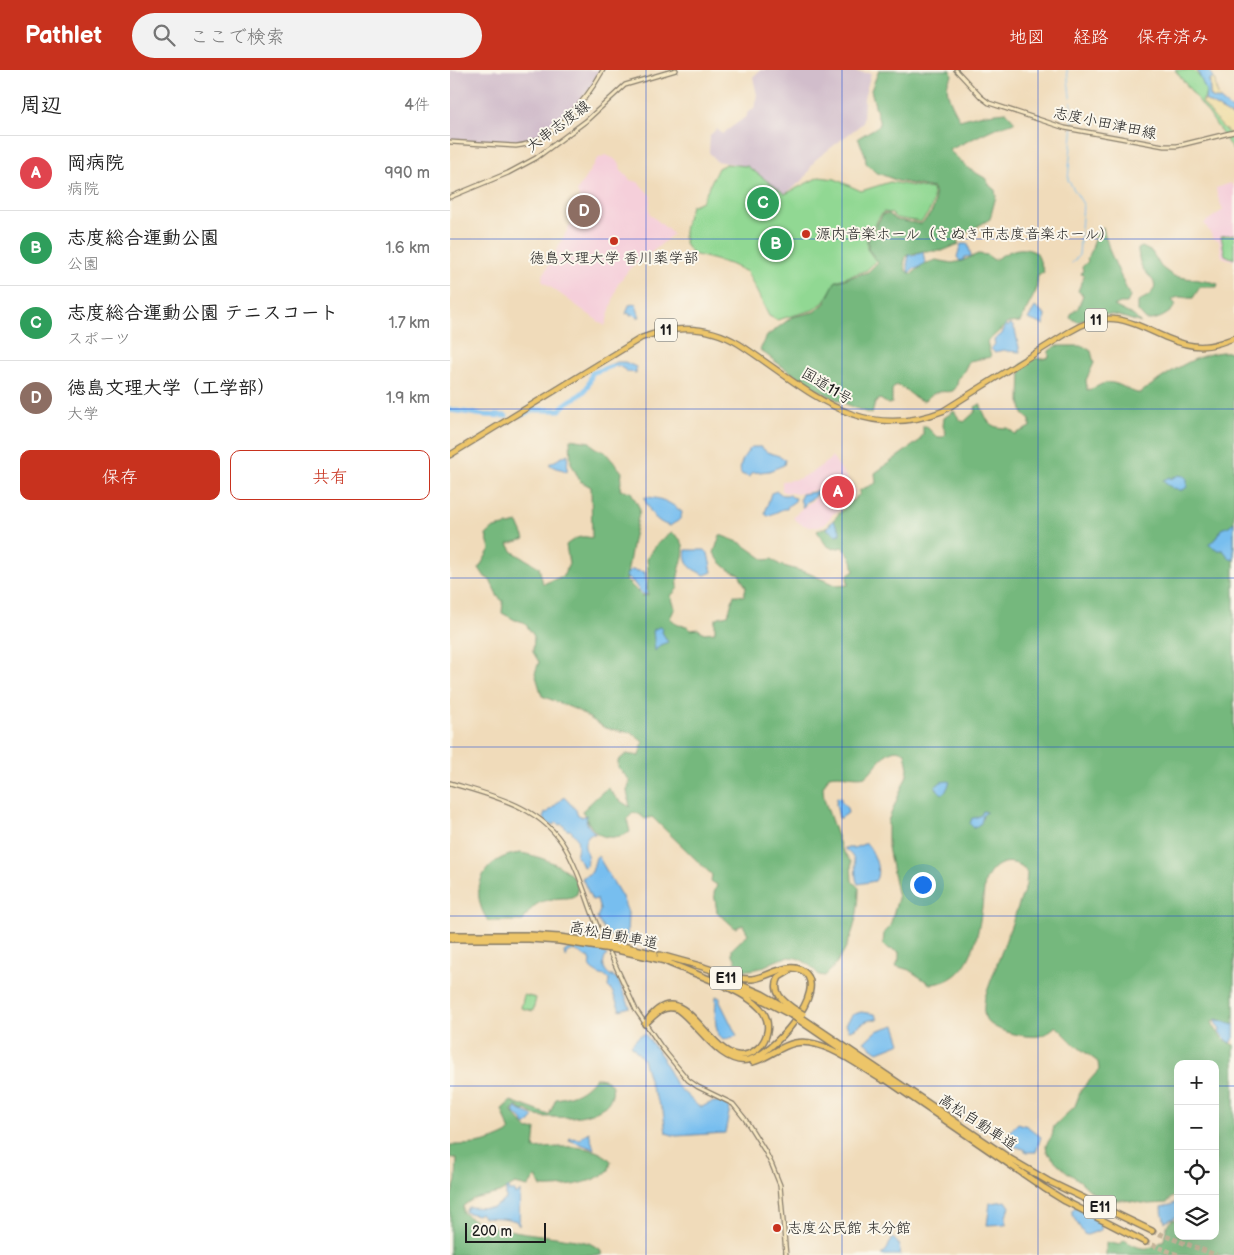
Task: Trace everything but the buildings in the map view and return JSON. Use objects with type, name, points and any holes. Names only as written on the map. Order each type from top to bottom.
[{"type":"highway","name":"国道11号","points":[[450,455],[642,338],[672,329],[698,329],[724,336],[838,409],[862,418],[887,422],[923,418],[943,411],[1069,332],[1091,321],[1106,318],[1124,320],[1173,341],[1196,346],[1212,345],[1234,338]]},
{"type":"highway","name":"高松自動車道","points":[[450,935],[530,935],[656,956],[728,979],[762,994],[792,1012]]},
{"type":"highway","name":"高松自動車道","points":[[450,939],[559,939]]},
{"type":"highway","points":[[656,956],[745,979],[761,978],[790,968],[797,968],[803,971],[810,981],[810,992],[788,1030],[771,1048],[761,1055],[749,1060],[739,1059]]},
{"type":"highway","name":"高松自動車道","points":[[656,956],[667,962],[728,984],[792,1012]]},
{"type":"highway","points":[[667,962],[726,987],[760,1007],[768,1025],[765,1039],[755,1050],[739,1059]]},
{"type":"highway","points":[[739,1059],[752,1056],[766,1048],[782,1033],[790,1022],[804,999],[808,986],[804,976],[794,971],[787,971],[779,977],[776,988],[780,998],[792,1012],[801,1017],[826,1034]]},
{"type":"highway","points":[[645,1024],[661,1009],[666,1007],[677,1008],[726,1056],[754,1062],[789,1045],[806,1042],[815,1043],[872,1069],[883,1077]]},
{"type":"highway","name":"高松自動車道","points":[[826,1034],[851,1049],[872,1069]]},
{"type":"highway","name":"高松自動車道","points":[[826,1034],[917,1101],[976,1139],[1048,1181],[1152,1231]]},
{"type":"highway","name":"高松自動車道","points":[[883,1077],[976,1139],[1044,1188],[1102,1221],[1145,1242]]},
{"type":"main road","name":"大串志度線","points":[[450,142],[516,146],[538,140],[574,110],[603,70]]},
{"type":"main road","name":"大串志度線","points":[[450,197],[508,173],[536,158],[586,122],[628,83],[676,70]]},
{"type":"main road","name":"志度小田津田線","points":[[956,70],[989,103],[1065,128],[1169,147],[1234,132]]},
{"type":"main road","points":[[450,783],[512,802],[532,814],[559,838],[570,857],[602,938],[636,1010],[645,1024],[686,1078],[698,1087],[732,1104],[745,1119],[759,1141],[780,1185],[786,1255]]},
{"type":"shaded area","points":[[450,70],[602,70],[592,86],[562,120],[533,140],[478,142],[450,139]]},
{"type":"shaded area","points":[[760,70],[854,70],[854,72],[871,73],[864,98],[863,123],[815,160],[804,179],[785,194],[747,166],[716,161],[709,152],[710,135],[717,129],[722,134],[754,109],[757,95],[753,77]]},
{"type":"shaded area","name":"徳島文理大学 香川薬学部","points":[[605,155],[613,158],[620,164],[621,170],[630,180],[638,182],[651,196],[649,210],[651,215],[673,234],[630,268],[618,284],[605,326],[542,281],[543,275],[581,205],[577,191],[597,159]]},
{"type":"shaded area","points":[[1231,183],[1234,187],[1234,261],[1222,257],[1219,240],[1214,239],[1204,223],[1223,210],[1216,188]]},
{"type":"shaded area","points":[[832,456],[855,490],[854,495],[851,501],[834,513],[825,524],[819,527],[809,527],[801,524],[793,518],[800,510],[821,494],[819,489],[798,494],[784,492],[782,491],[782,481],[798,479],[812,472]]},
{"type":"green space","points":[[879,70],[951,70],[952,76],[947,86],[949,98],[960,120],[978,115],[1006,112],[1015,122],[993,129],[949,150],[969,169],[985,178],[995,190],[996,196],[990,219],[956,239],[959,244],[942,251],[923,251],[906,256],[904,264],[906,271],[912,274],[924,264],[936,260],[952,263],[978,254],[987,255],[994,260],[1010,251],[1025,249],[1037,253],[1044,272],[1038,275],[1036,291],[1020,322],[1008,323],[987,342],[991,357],[969,361],[958,378],[957,385],[953,391],[938,392],[923,401],[896,385],[892,390],[892,403],[888,404],[880,399],[875,403],[872,414],[857,409],[813,387],[760,350],[767,336],[792,317],[814,312],[825,303],[835,282],[868,272],[878,262],[868,249],[868,240],[883,214],[889,214],[896,220],[921,224],[929,216],[935,204],[933,188],[898,181],[875,172],[866,163],[865,154],[858,138],[880,125],[871,90]]},
{"type":"green space","points":[[1175,70],[1193,70],[1199,77],[1206,93],[1202,101],[1226,131],[1234,137],[1234,152],[1209,114]]},
{"type":"green space","points":[[726,164],[747,166],[785,194],[819,177],[835,179],[861,191],[890,182],[932,189],[933,203],[921,222],[896,218],[891,213],[883,212],[867,238],[867,249],[876,261],[867,270],[836,281],[824,302],[813,310],[777,320],[769,316],[747,272],[730,264],[693,254],[685,243],[684,231],[691,206],[702,201],[718,168]]},
{"type":"green space","points":[[1103,228],[1110,252],[1130,297],[1127,303],[1120,303],[1114,306],[1134,316],[1141,323],[1116,315],[1096,316],[1078,322],[1070,318],[1072,313],[1078,308],[1083,295],[1078,291],[1084,276],[1081,274],[1082,267],[1088,261],[1087,258],[1091,252],[1097,232]]},
{"type":"green space","points":[[1234,234],[1234,259],[1225,255],[1221,236]]},
{"type":"green space","points":[[1142,247],[1152,252],[1161,267],[1173,276],[1211,282],[1218,284],[1217,287],[1200,287],[1193,298],[1175,298],[1172,300],[1176,305],[1167,314],[1159,318],[1146,320],[1138,311],[1138,302],[1149,295],[1155,287],[1153,280],[1144,271],[1140,263],[1138,249]]},
{"type":"green space","points":[[1056,346],[1083,346],[1091,351],[1094,363],[1086,380],[1087,390],[1110,383],[1118,384],[1137,393],[1140,393],[1184,364],[1208,354],[1234,352],[1234,1025],[1217,1019],[1212,1022],[1221,1036],[1234,1045],[1234,1255],[1106,1255],[1106,1242],[1120,1245],[1124,1240],[1140,1248],[1149,1248],[1158,1244],[1164,1240],[1167,1225],[1174,1220],[1174,1240],[1219,1240],[1219,1060],[1174,1060],[1174,1197],[1167,1203],[1148,1204],[1097,1197],[1047,1152],[1046,1145],[1052,1136],[1054,1126],[1075,1106],[1081,1090],[1099,1070],[1098,1062],[1074,1044],[1056,1026],[1041,1035],[1025,1036],[1001,1030],[988,1022],[985,1017],[985,997],[1026,885],[1027,873],[1024,868],[1018,864],[1001,864],[988,876],[985,882],[974,946],[968,960],[959,972],[946,981],[930,984],[909,970],[896,966],[899,952],[887,948],[883,944],[884,932],[890,926],[898,898],[888,847],[888,821],[907,775],[908,768],[905,753],[899,750],[888,753],[866,776],[829,776],[823,787],[824,799],[841,848],[851,862],[852,881],[859,888],[855,924],[846,946],[833,967],[825,976],[819,975],[807,963],[796,958],[786,957],[759,968],[748,970],[736,968],[732,949],[748,934],[743,925],[735,928],[717,912],[714,893],[717,885],[711,881],[712,875],[652,817],[645,819],[639,814],[633,813],[627,819],[630,832],[614,837],[598,834],[589,823],[582,811],[608,788],[617,799],[630,807],[627,791],[630,781],[618,767],[618,761],[626,754],[639,756],[643,742],[632,733],[605,728],[577,710],[542,696],[535,673],[539,662],[533,652],[534,636],[524,622],[515,620],[502,613],[503,601],[498,597],[490,580],[485,577],[479,568],[490,549],[486,535],[494,528],[518,523],[525,539],[508,544],[513,552],[539,567],[543,584],[563,576],[569,564],[566,545],[578,538],[592,538],[591,487],[580,481],[571,463],[570,439],[590,442],[595,448],[605,452],[622,472],[620,490],[631,492],[640,509],[626,580],[642,596],[648,595],[647,559],[660,541],[672,533],[682,542],[684,552],[678,578],[678,588],[671,596],[675,608],[670,618],[678,625],[687,626],[691,630],[698,629],[704,633],[715,632],[715,620],[728,615],[734,595],[744,596],[746,587],[739,574],[729,570],[714,553],[720,535],[741,543],[765,560],[772,559],[780,565],[808,573],[837,586],[848,585],[847,576],[854,571],[852,560],[843,547],[833,549],[826,545],[817,531],[828,526],[860,494],[860,490],[876,483],[875,473],[919,441],[923,434],[923,426],[926,426],[937,437],[943,437],[946,434],[943,426],[944,418],[954,411],[960,420],[964,422],[976,411],[975,407],[980,404],[989,422],[996,427],[1008,428],[1015,434],[1030,427],[1030,420],[1023,414],[1020,402],[1021,365],[1031,358],[1043,359],[1049,357],[1049,351]]},
{"type":"green space","points":[[520,853],[558,865],[567,871],[577,885],[577,894],[539,903],[523,921],[488,921],[479,898],[479,887],[482,877],[496,861]]},
{"type":"green space","points":[[524,995],[536,998],[533,1011],[521,1008]]},
{"type":"green space","points":[[595,1078],[609,1082],[612,1089],[610,1100],[599,1110],[573,1117],[537,1116],[527,1110],[523,1111],[516,1106],[511,1111],[528,1130],[536,1129],[534,1149],[553,1147],[585,1148],[604,1155],[611,1161],[609,1170],[603,1175],[586,1182],[558,1187],[541,1187],[536,1176],[528,1187],[515,1184],[499,1193],[473,1199],[463,1206],[463,1213],[474,1220],[505,1229],[589,1243],[600,1249],[602,1255],[450,1255],[450,1199],[456,1181],[457,1158],[450,1158],[450,1145],[481,1143],[510,1132],[502,1109],[511,1101],[549,1115],[556,1099],[578,1093]]},
{"type":"sand","points":[[1210,78],[1215,80],[1220,100],[1212,98],[1210,95]]},
{"type":"sand","points":[[1205,100],[1234,117],[1234,137],[1202,102]]},
{"type":"water","points":[[1197,70],[1209,70],[1213,78],[1209,79],[1210,95],[1234,111],[1234,117],[1205,100],[1206,91]]},
{"type":"water","points":[[961,244],[968,244],[971,256],[965,257],[960,261],[957,257]]},
{"type":"water","points":[[923,252],[925,263],[916,269],[914,268],[909,273],[907,265],[909,254],[912,256]]},
{"type":"water","points":[[634,304],[640,317],[636,317],[633,314],[630,316],[629,313],[626,314],[629,305]]},
{"type":"water","points":[[1035,307],[1045,315],[1044,325],[1028,319]]},
{"type":"water","points":[[1006,324],[1008,327],[1010,324],[1012,325],[1015,330],[1020,352],[1004,350],[994,352],[991,349],[995,344],[994,340],[1002,334]]},
{"type":"water","points":[[617,362],[625,362],[636,367],[636,373],[628,372],[619,366],[604,367]]},
{"type":"water","points":[[752,447],[761,447],[767,452],[782,457],[785,460],[784,465],[769,471],[751,473],[749,477],[741,474],[740,467],[743,459]]},
{"type":"water","points":[[568,454],[567,472],[549,464]]},
{"type":"water","points":[[1178,475],[1184,476],[1187,479],[1187,487],[1183,490],[1175,489],[1163,480],[1170,477],[1171,479]]},
{"type":"water","points":[[819,490],[819,494],[815,494],[815,497],[806,502],[803,508],[800,499],[802,494]]},
{"type":"water","points":[[777,491],[782,495],[790,495],[796,498],[795,501],[787,509],[768,516],[765,513],[771,493]]},
{"type":"water","points":[[644,498],[666,501],[682,512],[681,518],[670,526],[660,522],[648,507]]},
{"type":"water","points":[[833,520],[840,530],[840,534],[836,535],[827,529]]},
{"type":"water","points":[[1234,522],[1234,560],[1230,559],[1223,550],[1218,550],[1208,544],[1217,538],[1221,529]]},
{"type":"water","points":[[686,550],[705,550],[708,553],[712,572],[705,575],[693,569],[686,560]]},
{"type":"water","points":[[631,570],[645,572],[647,594],[642,594],[633,582],[627,578],[626,575]]},
{"type":"water","points":[[659,627],[663,628],[662,632],[668,642],[660,645],[655,651],[653,630]]},
{"type":"water","points":[[941,782],[950,782],[946,791],[942,794],[935,787]]},
{"type":"water","points":[[564,797],[576,810],[577,814],[582,817],[587,815],[587,823],[595,833],[590,834],[585,842],[588,861],[587,865],[583,867],[576,856],[578,842],[573,833],[562,824],[559,825],[557,822],[553,825],[546,822],[543,818],[545,812],[547,813]]},
{"type":"water","points":[[837,797],[841,798],[848,813],[841,818],[839,818],[836,804]]},
{"type":"water","points":[[983,811],[987,812],[983,815],[981,823],[974,828],[970,824],[972,818],[981,815]]},
{"type":"water","points":[[867,844],[872,852],[878,873],[875,881],[858,884],[854,860],[844,848],[854,848]]},
{"type":"water","points":[[598,856],[622,897],[628,913],[627,936],[630,938],[630,941],[610,935],[603,929],[597,918],[600,910],[597,899],[592,900],[582,878],[592,872],[596,857]]},
{"type":"water","points":[[569,945],[594,948],[607,955],[604,962],[605,969],[610,975],[617,978],[630,1007],[620,1010],[612,991],[608,987],[609,979],[590,968],[591,961],[589,957],[573,951],[568,952],[566,954],[567,957],[565,957],[564,952],[569,948]]},
{"type":"water","points":[[716,996],[720,998],[720,1002],[737,1036],[723,1040],[717,1031],[715,1019]]},
{"type":"water","points":[[861,1012],[875,1014],[878,1019],[868,1020],[849,1030],[846,1024],[852,1015]]},
{"type":"water","points":[[1215,1019],[1234,1025],[1234,1038],[1230,1043],[1219,1032],[1220,1030]]},
{"type":"water","points":[[895,1025],[901,1043],[878,1052],[864,1042],[876,1031]]},
{"type":"water","points":[[645,1034],[663,1058],[676,1085],[698,1106],[702,1107],[716,1102],[723,1103],[730,1108],[725,1133],[676,1136],[666,1133],[663,1111],[652,1090],[643,1059],[631,1045],[639,1036]]},
{"type":"water","points":[[516,1107],[534,1117],[526,1126],[513,1112]]},
{"type":"water","points":[[1018,1123],[1027,1126],[1041,1137],[1036,1152],[1026,1152],[1024,1149],[1013,1146],[1005,1136]]},
{"type":"water","points":[[589,1132],[594,1149],[569,1140],[570,1138],[581,1139],[582,1136]]},
{"type":"water","points":[[506,1188],[509,1188],[508,1191],[515,1191],[514,1194],[520,1191],[519,1226],[516,1221],[483,1217],[480,1213],[477,1215],[465,1212],[468,1207],[493,1208],[506,1199]]},
{"type":"water","points":[[1006,1201],[1010,1207],[1006,1216],[1006,1224],[987,1225],[990,1203]]},
{"type":"water","points":[[1174,1203],[1174,1218],[1165,1222],[1161,1207]]},
{"type":"water","points":[[1078,1205],[1102,1218],[1101,1230],[1087,1235],[1084,1234],[1072,1215],[1072,1210]]},
{"type":"water","points":[[893,1238],[898,1243],[901,1255],[881,1255],[886,1250]]},
{"type":"waterway","points":[[1067,70],[1073,122],[1068,180],[1083,204],[1079,255],[1072,263]]},
{"type":"waterway","points":[[521,415],[534,410],[560,410],[566,403],[586,389],[592,373],[612,366]]},
{"type":"waterway","points":[[450,410],[506,416]]},
{"type":"tunnel","points":[[1152,1231],[1216,1255]]},
{"type":"tunnel","points":[[1145,1242],[1178,1255]]},
{"type":"place","name":"志度総合運動公園 テニスコート","points":[[763,203]]},
{"type":"place","name":"徳島文理大学（工学部）","points":[[584,211]]},
{"type":"place","name":"源内音楽ホール（さぬき市志度音楽ホール）","points":[[806,234]]},
{"type":"place","name":"徳島文理大学 香川薬学部","points":[[614,241]]},
{"type":"place","name":"志度総合運動公園","points":[[776,244]]},
{"type":"place","name":"岡病院","points":[[838,492]]},
{"type":"place","name":"志度公民館 末分館","points":[[777,1228]]}]
